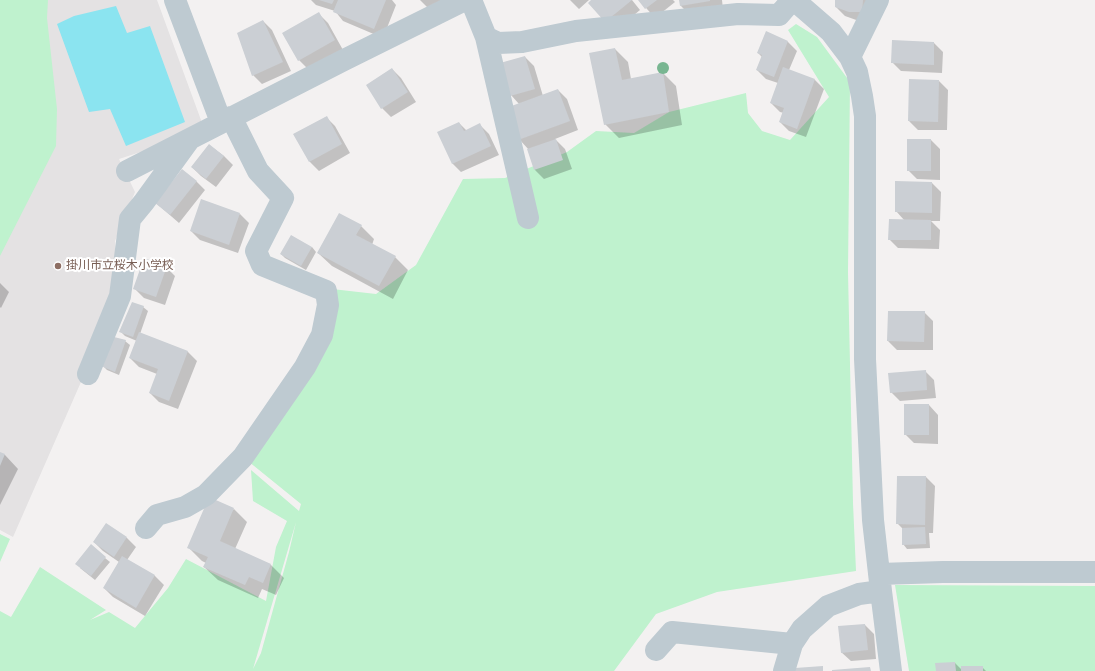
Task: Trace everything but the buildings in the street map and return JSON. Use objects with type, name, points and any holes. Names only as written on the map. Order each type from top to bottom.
[{"type":"street","points":[[146,528],[157,515],[185,507],[206,495],[243,457],[305,367],[322,335],[328,305],[326,291],[262,265],[256,251],[283,198],[258,171],[226,120],[175,0]]},
{"type":"street","points":[[127,171],[465,0]]},
{"type":"street","points":[[471,0],[486,37],[528,218]]},
{"type":"street","points":[[486,37],[498,43],[522,42],[584,30],[738,14],[779,15],[793,0],[831,32],[850,57],[857,72],[865,116],[865,359],[873,520],[891,671]]},
{"type":"street","points":[[850,57],[878,0]]},
{"type":"street","points":[[88,374],[120,296],[130,219],[190,139]]},
{"type":"street","points":[[784,671],[792,644],[802,629],[828,606],[859,594],[880,583],[943,572],[1095,572]]},
{"type":"street","points":[[656,650],[672,632],[792,644]]},
{"type":"shaded area","name":"掛川市立桜木小学校","points":[[0,0],[157,0],[205,131],[119,159],[135,192],[115,241],[117,292],[88,366],[13,537],[0,530]]},
{"type":"green space","points":[[0,0],[48,0],[47,18],[57,109],[56,146],[0,256]]},
{"type":"green space","points":[[796,24],[817,37],[850,82],[848,272],[856,571],[717,592],[656,614],[614,671],[0,671],[0,611],[11,617],[40,567],[106,610],[90,620],[109,612],[135,628],[168,588],[186,559],[266,601],[276,547],[287,521],[253,501],[251,470],[299,511],[301,504],[243,457],[319,357],[332,289],[376,294],[416,265],[463,179],[505,178],[567,152],[596,131],[634,133],[669,112],[746,93],[748,113],[762,131],[790,140],[829,97],[788,30]],"holes":[[[296,522],[261,653],[253,669]]]},
{"type":"green space","points":[[0,534],[10,539],[0,562]]},
{"type":"green space","points":[[895,585],[1095,586],[1095,671],[909,671]]},
{"type":"water","points":[[116,6],[127,33],[150,26],[185,122],[126,146],[110,109],[89,112],[57,24],[74,16]]},
{"type":"place","name":"掛川市立桜木小学校","points":[[58,266]]}]
